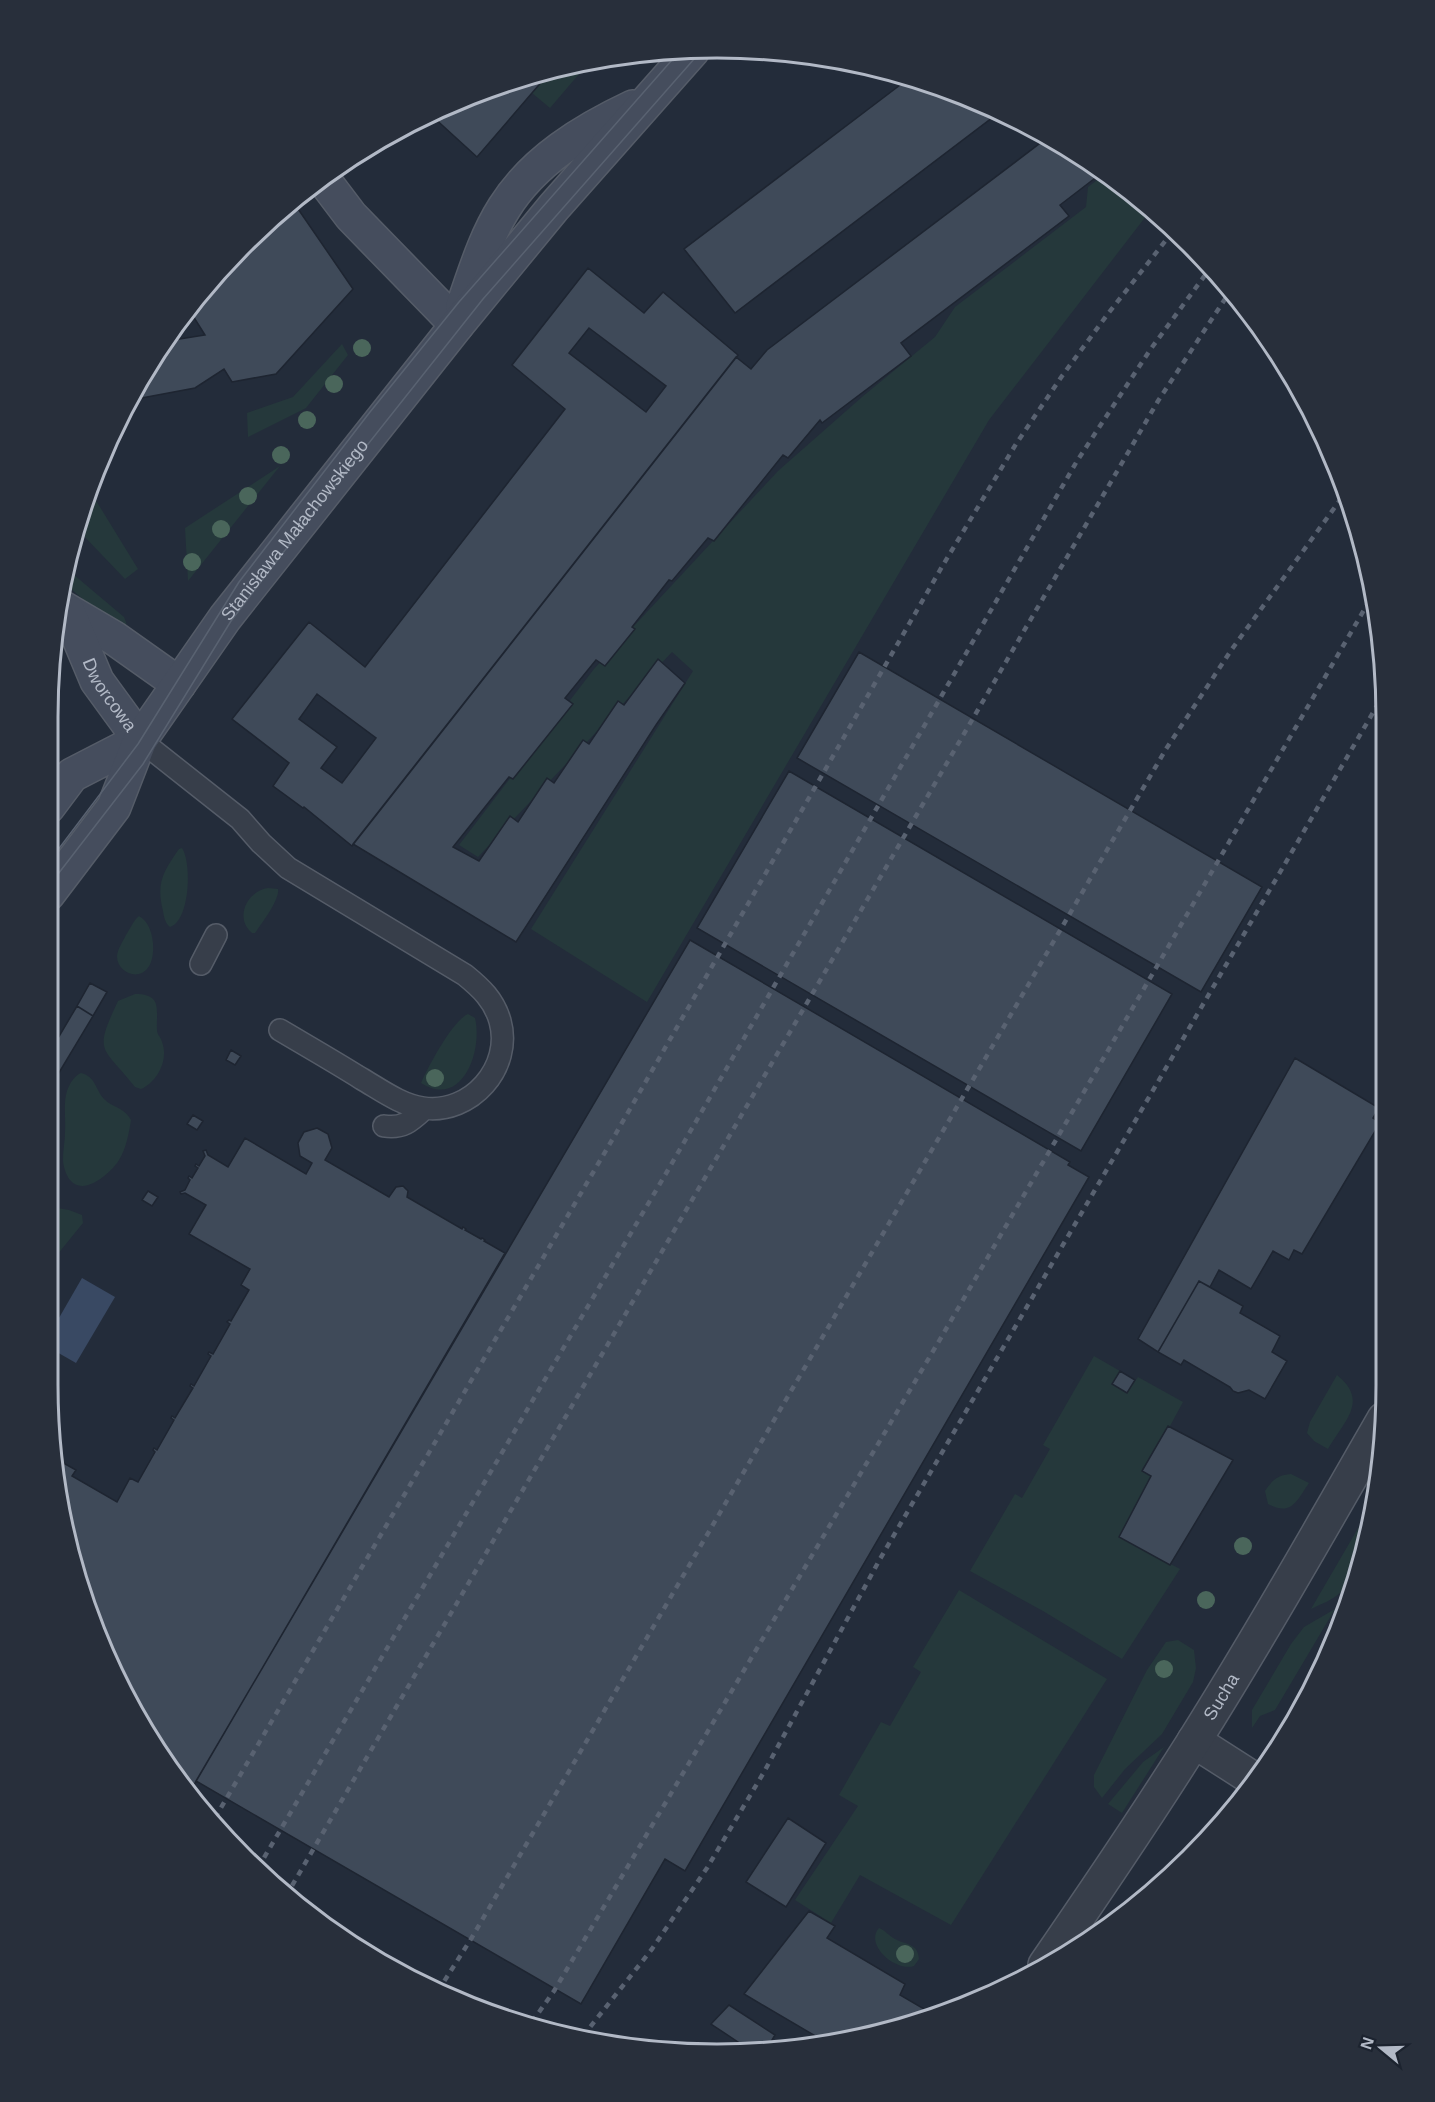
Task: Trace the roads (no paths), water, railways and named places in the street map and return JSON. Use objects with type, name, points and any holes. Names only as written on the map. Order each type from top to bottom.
[{"type":"street","name":"Stanisława Małachowskiego","points":[[59,880],[114,807],[141,740],[225,618],[457,325],[554,207],[684,60]]},
{"type":"street","points":[[328,186],[351,216],[457,325]]},
{"type":"street","name":"Dworcowa","points":[[67,610],[179,684]]},
{"type":"street","name":"Dworcowa","points":[[67,614],[97,681],[141,740]]},
{"type":"street","points":[[59,792],[72,775],[141,740]]},
{"type":"street","name":"Sucha","points":[[1056,1950],[1106,1877],[1194,1741],[1374,1436]]},
{"type":"street","points":[[1194,1741],[1248,1775]]},
{"type":"lane","points":[[141,740],[240,819],[288,868],[465,975],[490,998],[501,1023],[502,1036],[498,1063],[488,1082],[477,1093],[456,1105],[445,1108],[424,1108],[405,1103],[280,1030]]},
{"type":"lane","points":[[201,964],[216,935]]},
{"type":"lane","points":[[384,1126],[397,1128],[405,1125],[424,1108]]},
{"type":"water","points":[[82,1278],[115,1297],[76,1363],[59,1353],[59,1318]]},
{"type":"tram line","points":[[59,873],[143,764],[231,621],[315,511],[483,299],[694,59]]},
{"type":"tram line","points":[[59,848],[138,744],[239,582],[370,412],[459,302],[672,60]]},
{"type":"railway","points":[[218,1814],[615,1135],[943,565],[1016,444],[1062,376],[1168,238]]},
{"type":"railway","points":[[263,1860],[668,1170],[1077,461],[1150,350],[1205,275]]},
{"type":"railway","points":[[291,1887],[1158,401],[1226,298]]},
{"type":"railway","points":[[443,1983],[471,1939],[1166,749],[1232,649],[1340,500]]},
{"type":"railway","points":[[535,2018],[554,1991],[942,1336],[1367,605]]},
{"type":"railway","points":[[587,2031],[652,1949],[707,1868],[764,1772],[880,1559],[1376,708]]}]
